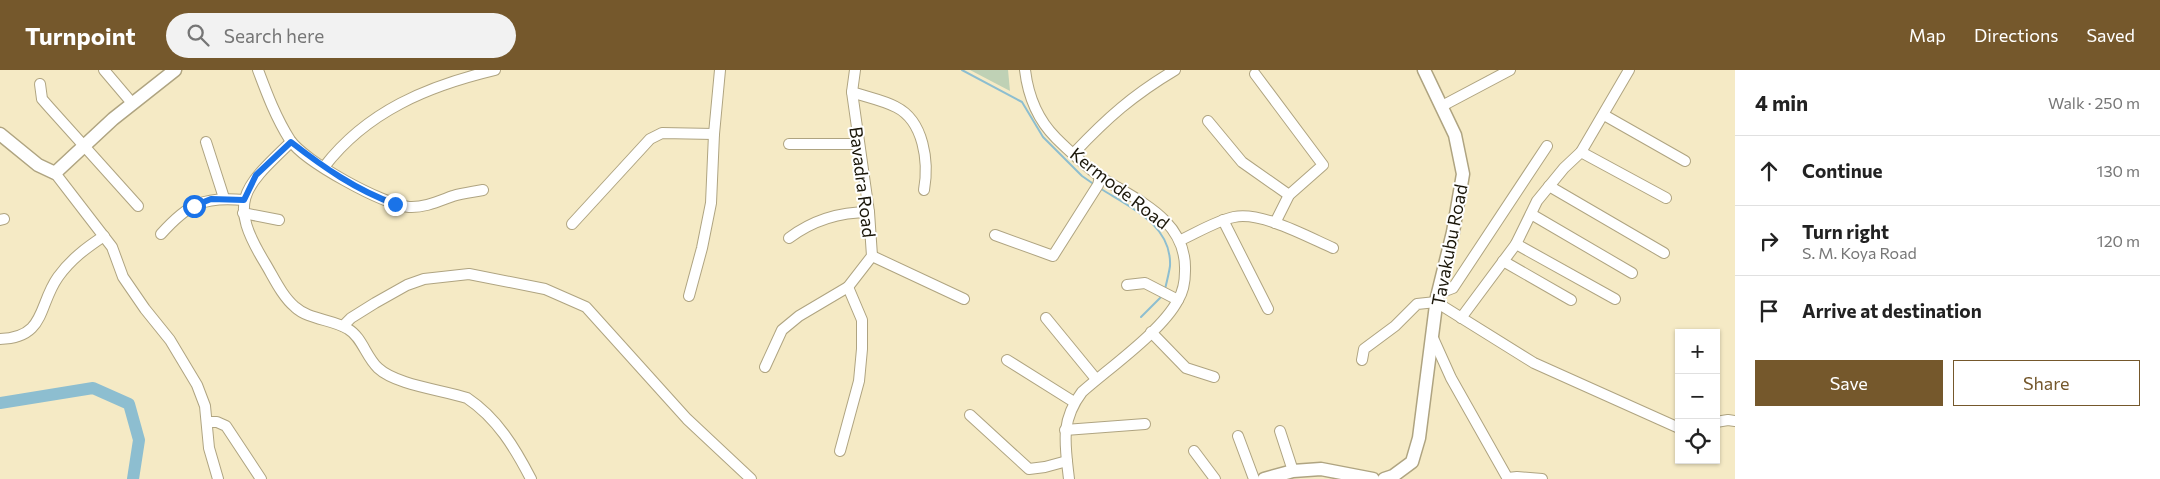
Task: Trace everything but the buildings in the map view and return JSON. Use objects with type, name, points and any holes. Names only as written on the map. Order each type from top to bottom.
[{"type":"main road","points":[[0,134],[38,165],[55,173],[132,103],[173,70]]},
{"type":"main road","name":"Tavakubu Road","points":[[1390,478],[1412,462],[1419,438],[1437,298],[1453,232],[1463,174],[1455,135],[1424,70]]},
{"type":"main road","points":[[1264,479],[1293,472],[1373,479]]},
{"type":"street","points":[[104,70],[132,103]]},
{"type":"street","points":[[258,70],[273,109],[291,142],[324,167],[373,196],[410,207],[427,205],[483,190]]},
{"type":"street","points":[[324,167],[361,128],[412,96],[460,78],[494,70]]},
{"type":"street","points":[[689,296],[704,241],[711,204],[714,134],[720,70]]},
{"type":"street","name":"Bavadra Road","points":[[765,367],[782,330],[799,316],[848,288],[872,256],[869,212],[852,92],[855,70]]},
{"type":"street","name":"Kermode Road","points":[[1025,70],[1033,104],[1056,138],[1074,153],[1097,184],[1158,213],[1181,240],[1185,265],[1185,277],[1178,300],[1151,332],[1074,402],[1068,413],[1065,430],[1069,479]]},
{"type":"street","points":[[1074,153],[1124,104],[1175,70]]},
{"type":"street","points":[[1442,106],[1510,70]]},
{"type":"street","points":[[1461,318],[1516,244],[1537,201],[1564,168],[1581,152],[1630,70]]},
{"type":"street","points":[[1255,74],[1323,165],[1289,195],[1275,223]]},
{"type":"street","points":[[40,84],[42,99],[138,206]]},
{"type":"street","points":[[852,92],[897,107],[912,119],[925,155],[924,190]]},
{"type":"street","points":[[1604,115],[1685,161]]},
{"type":"street","points":[[1208,120],[1242,162],[1289,195]]},
{"type":"street","points":[[572,224],[650,139],[662,133],[714,134]]},
{"type":"street","points":[[206,142],[224,198]]},
{"type":"street","points":[[291,142],[256,175],[244,200],[243,213],[249,238],[289,301],[308,315],[343,326],[357,338],[375,365],[388,375],[468,398],[478,405],[507,437],[531,479]]},
{"type":"street","points":[[789,144],[859,144]]},
{"type":"street","points":[[1362,360],[1364,349],[1395,326],[1417,304],[1437,298],[1453,288],[1547,146]]},
{"type":"street","points":[[1581,152],[1640,182],[1666,198]]},
{"type":"street","points":[[55,173],[112,247],[124,277],[144,309],[170,340],[197,385],[205,406],[209,448],[218,479]]},
{"type":"street","points":[[994,235],[1053,256],[1097,184]]},
{"type":"street","points":[[1549,186],[1664,253]]},
{"type":"street","points":[[161,234],[177,216],[211,199],[244,200]]},
{"type":"street","points":[[789,238],[800,230],[829,216],[851,212],[869,212]]},
{"type":"street","points":[[243,213],[279,220]]},
{"type":"street","points":[[1531,214],[1632,273]]},
{"type":"street","points":[[1181,240],[1223,220],[1237,216],[1252,217],[1275,223],[1333,248]]},
{"type":"street","points":[[1223,220],[1268,309]]},
{"type":"street","points":[[0,338],[11,338],[27,333],[36,325],[57,278],[77,254],[104,236]]},
{"type":"street","points":[[1516,244],[1615,299]]},
{"type":"street","points":[[872,256],[964,299]]},
{"type":"street","points":[[1503,261],[1571,300]]},
{"type":"street","points":[[343,326],[351,318],[374,303],[407,285],[424,279],[469,274],[545,289],[586,307],[687,420],[751,479]]},
{"type":"street","points":[[1127,285],[1146,284],[1178,300]]},
{"type":"street","points":[[840,451],[860,382],[862,350],[862,320],[848,288]]},
{"type":"street","points":[[1437,298],[1461,318],[1534,363],[1675,426]]},
{"type":"street","points":[[1046,318],[1096,380]]},
{"type":"street","points":[[1151,332],[1186,368],[1214,377]]},
{"type":"street","points":[[1432,338],[1455,385],[1508,479],[1517,477],[1542,479]]},
{"type":"street","points":[[1007,360],[1074,402]]},
{"type":"street","points":[[970,415],[1029,469],[1067,461]]},
{"type":"street","points":[[1720,422],[1735,421]]},
{"type":"street","points":[[207,422],[217,422],[226,426],[261,479]]},
{"type":"street","points":[[1065,430],[1145,424]]},
{"type":"street","points":[[1280,431],[1293,472]]},
{"type":"street","points":[[1238,436],[1254,479]]},
{"type":"street","points":[[1194,451],[1215,479]]},
{"type":"green space","points":[[970,70],[1008,70],[1010,91]]},
{"type":"waterway","points":[[962,70],[1022,102],[1043,137],[1082,176],[1095,185]]},
{"type":"waterway","points":[[1101,189],[1136,210],[1157,228],[1169,252],[1170,266],[1165,289]]},
{"type":"waterway","points":[[1141,317],[1162,296]]},
{"type":"waterway","points":[[0,403],[93,388],[129,404],[139,440],[133,479]]},
{"type":"route","points":[[194,206],[211,199],[244,200],[256,175],[291,142],[324,167],[356,187],[395,204]]}]
